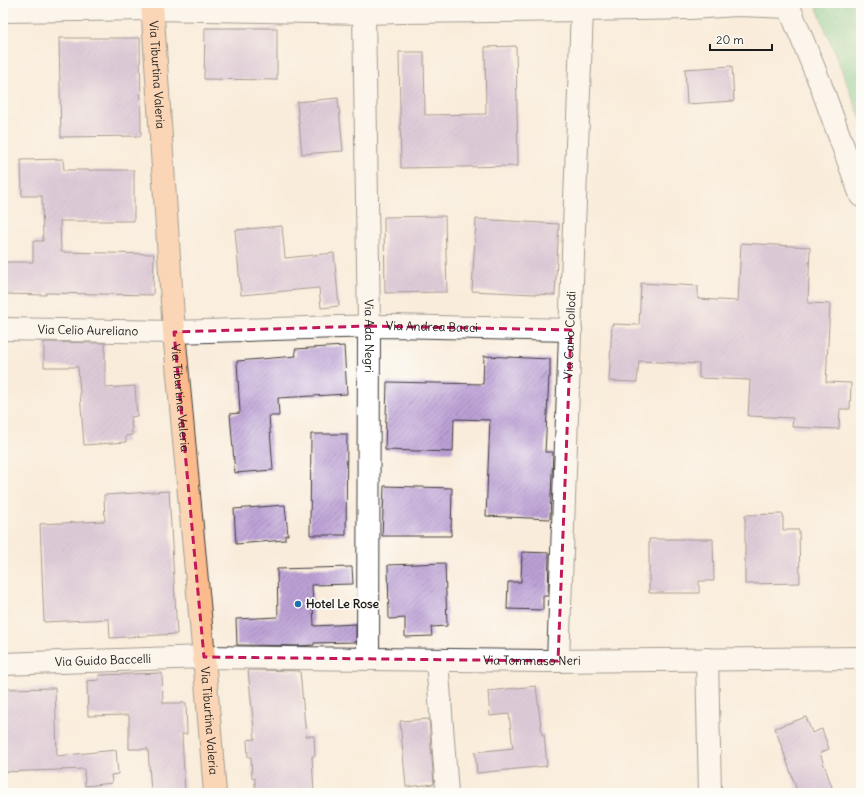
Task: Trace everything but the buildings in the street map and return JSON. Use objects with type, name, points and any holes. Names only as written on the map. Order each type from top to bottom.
[{"type":"main road","name":"Via Tiburtina Valeria","points":[[152,6],[174,332],[215,793]]},
{"type":"street","points":[[3,11],[152,6],[364,13],[582,10],[738,4],[765,6],[789,5],[820,83],[861,196]]},
{"type":"street","name":"Via Carlo Collodi","points":[[558,661],[582,10]]},
{"type":"street","name":"Via Ada Negri","points":[[364,13],[369,326],[368,659]]},
{"type":"street","name":"Via Andrea Bacci","points":[[174,332],[369,326],[571,330]]},
{"type":"street","name":"Via Celio Aureliano","points":[[3,329],[174,332]]},
{"type":"street","name":"Via Tommaso Neri","points":[[204,657],[558,661],[861,658]]},
{"type":"street","name":"Via Guido Baccelli","points":[[3,664],[204,657]]},
{"type":"street","points":[[707,659],[710,793]]},
{"type":"street","points":[[437,660],[447,793]]},
{"type":"highlighted area","points":[[369,326],[571,330],[558,661],[204,657],[174,332]]},
{"type":"green space","points":[[815,3],[861,3],[861,120],[860,117]]},
{"type":"place","name":"Hotel Le Rose","points":[[298,604]]}]
